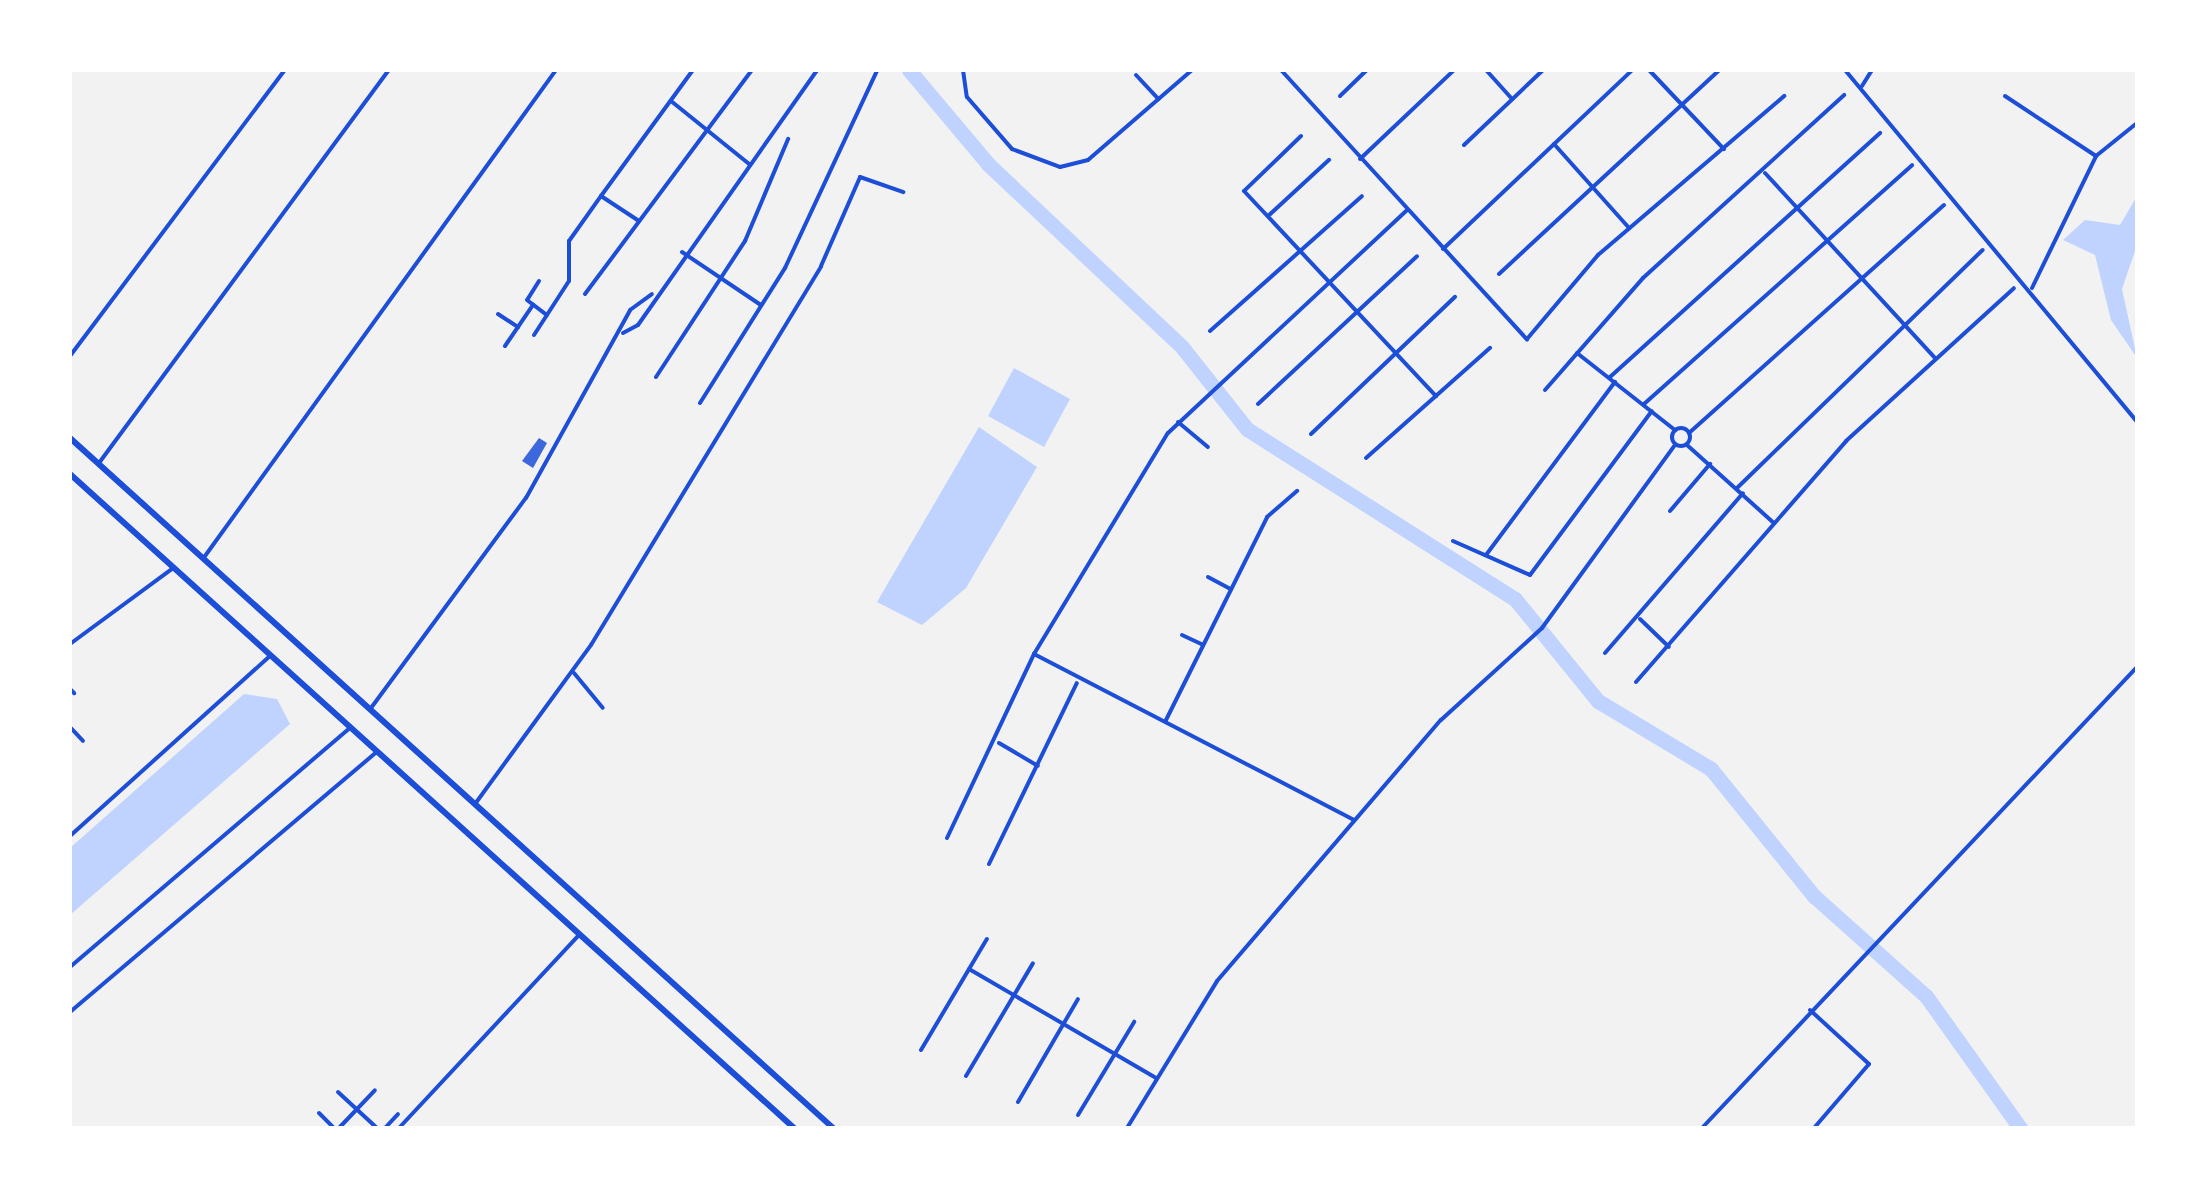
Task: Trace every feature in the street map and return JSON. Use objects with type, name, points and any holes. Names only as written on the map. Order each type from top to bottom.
[{"type":"main road","points":[[70,438],[834,1128]]},
{"type":"main road","points":[[70,474],[794,1128]]},
{"type":"street","points":[[70,356],[284,70]]},
{"type":"street","points":[[99,464],[389,70]]},
{"type":"street","points":[[205,556],[556,70]]},
{"type":"street","points":[[534,335],[569,282],[569,242],[693,70]]},
{"type":"street","points":[[585,294],[752,70]]},
{"type":"street","points":[[623,333],[638,326],[652,294],[817,70]]},
{"type":"street","points":[[963,70],[962,89],[1002,138],[1048,166],[1088,160],[1192,70]]},
{"type":"street","points":[[1340,96],[1367,70]]},
{"type":"street","points":[[1360,159],[1454,70]]},
{"type":"street","points":[[1486,70],[1512,99]]},
{"type":"street","points":[[1464,145],[1544,70]]},
{"type":"street","points":[[1444,249],[1632,70]]},
{"type":"street","points":[[1649,70],[1724,149]]},
{"type":"street","points":[[1499,274],[1719,70]]},
{"type":"street","points":[[1845,70],[2137,422]]},
{"type":"street","points":[[1862,86],[1872,70]]},
{"type":"street","points":[[700,404],[762,306],[876,71]]},
{"type":"street","points":[[1284,71],[1527,339],[1629,228],[1784,96]]},
{"type":"street","points":[[1136,75],[1158,99]]},
{"type":"street","points":[[1545,390],[1642,278],[1765,173],[1844,95]]},
{"type":"street","points":[[2005,96],[2096,156]]},
{"type":"street","points":[[671,101],[749,164]]},
{"type":"street","points":[[2030,290],[2096,156],[2137,123]]},
{"type":"street","points":[[1610,377],[1880,133]]},
{"type":"street","points":[[1301,136],[1244,191],[1436,396]]},
{"type":"street","points":[[656,378],[721,280],[788,140]]},
{"type":"street","points":[[1554,144],[1629,228]]},
{"type":"street","points":[[1268,216],[1330,160]]},
{"type":"street","points":[[1644,404],[1912,165]]},
{"type":"street","points":[[1765,173],[1934,357]]},
{"type":"street","points":[[474,804],[574,673],[821,266],[860,177],[903,192]]},
{"type":"street","points":[[601,196],[639,222]]},
{"type":"street","points":[[1210,332],[1362,196]]},
{"type":"street","points":[[1687,445],[1690,433],[1944,205]]},
{"type":"street","points":[[947,838],[999,744],[1034,654],[1178,422],[1408,210]]},
{"type":"street","points":[[1737,488],[1901,321],[1983,250]]},
{"type":"street","points":[[682,252],[762,306]]},
{"type":"street","points":[[1258,404],[1417,256]]},
{"type":"street","points":[[539,282],[526,300],[547,314]]},
{"type":"street","points":[[1636,682],[1774,523],[1934,357],[2014,288]]},
{"type":"street","points":[[371,708],[526,498],[623,333],[630,310],[652,294]]},
{"type":"street","points":[[1311,434],[1455,297]]},
{"type":"street","points":[[505,346],[534,305]]},
{"type":"street","points":[[498,314],[518,327]]},
{"type":"street","points":[[1366,458],[1490,348]]},
{"type":"street","points":[[1577,353],[1676,430],[1690,433]]},
{"type":"street","points":[[1486,555],[1616,382]]},
{"type":"street","points":[[1453,541],[1530,575],[1652,411]]},
{"type":"street","points":[[1178,422],[1208,447]]},
{"type":"street","points":[[1128,1128],[1217,981],[1441,720],[1528,644],[1675,444],[1676,430]]},
{"type":"street","points":[[1675,444],[1687,445],[1774,523]]},
{"type":"street","points":[[1670,511],[1710,464]]},
{"type":"street","points":[[1166,720],[1278,499],[1297,490]]},
{"type":"street","points":[[1605,652],[1742,493]]},
{"type":"street","points":[[70,644],[173,568]]},
{"type":"street","points":[[1208,577],[1231,588]]},
{"type":"street","points":[[1638,618],[1670,647]]},
{"type":"street","points":[[1182,635],[1204,645]]},
{"type":"street","points":[[1034,654],[1354,820]]},
{"type":"street","points":[[70,836],[270,656]]},
{"type":"street","points":[[1702,1128],[1886,926],[2137,667]]},
{"type":"street","points":[[574,673],[603,708]]},
{"type":"street","points":[[989,864],[1077,684]]},
{"type":"street","points":[[70,727],[83,741]]},
{"type":"street","points":[[70,966],[350,728]]},
{"type":"street","points":[[999,744],[1038,766]]},
{"type":"street","points":[[70,1012],[377,752]]},
{"type":"street","points":[[399,1128],[578,936]]},
{"type":"street","points":[[921,1050],[987,939]]},
{"type":"street","points":[[966,1076],[1033,964]]},
{"type":"street","points":[[969,969],[1156,1078]]},
{"type":"street","points":[[1018,1102],[1078,999]]},
{"type":"street","points":[[1810,1010],[1868,1064],[1814,1128]]},
{"type":"street","points":[[1078,1114],[1134,1022]]},
{"type":"street","points":[[318,1113],[336,1128],[376,1090]]},
{"type":"street","points":[[338,1092],[377,1128]]},
{"type":"street","points":[[385,1128],[398,1114]]},
{"type":"water","points":[[2137,196],[2137,245],[2122,289],[2137,358],[2111,320],[2095,255],[2063,240],[2085,220],[2120,225]]},
{"type":"water","points":[[1014,368],[1070,399],[1044,447],[988,416]]},
{"type":"water","points":[[979,427],[1037,467],[966,588],[922,625],[877,602]]},
{"type":"water","points":[[244,694],[277,699],[290,724],[70,915],[70,848]]},
{"type":"building","points":[[539,438],[547,443],[533,468],[522,461]]},
{"type":"waterway","points":[[909,70],[989,165],[1182,347],[1247,429],[1515,599],[1598,701],[1711,769],[1814,896],[1926,996],[2020,1128]]}]
